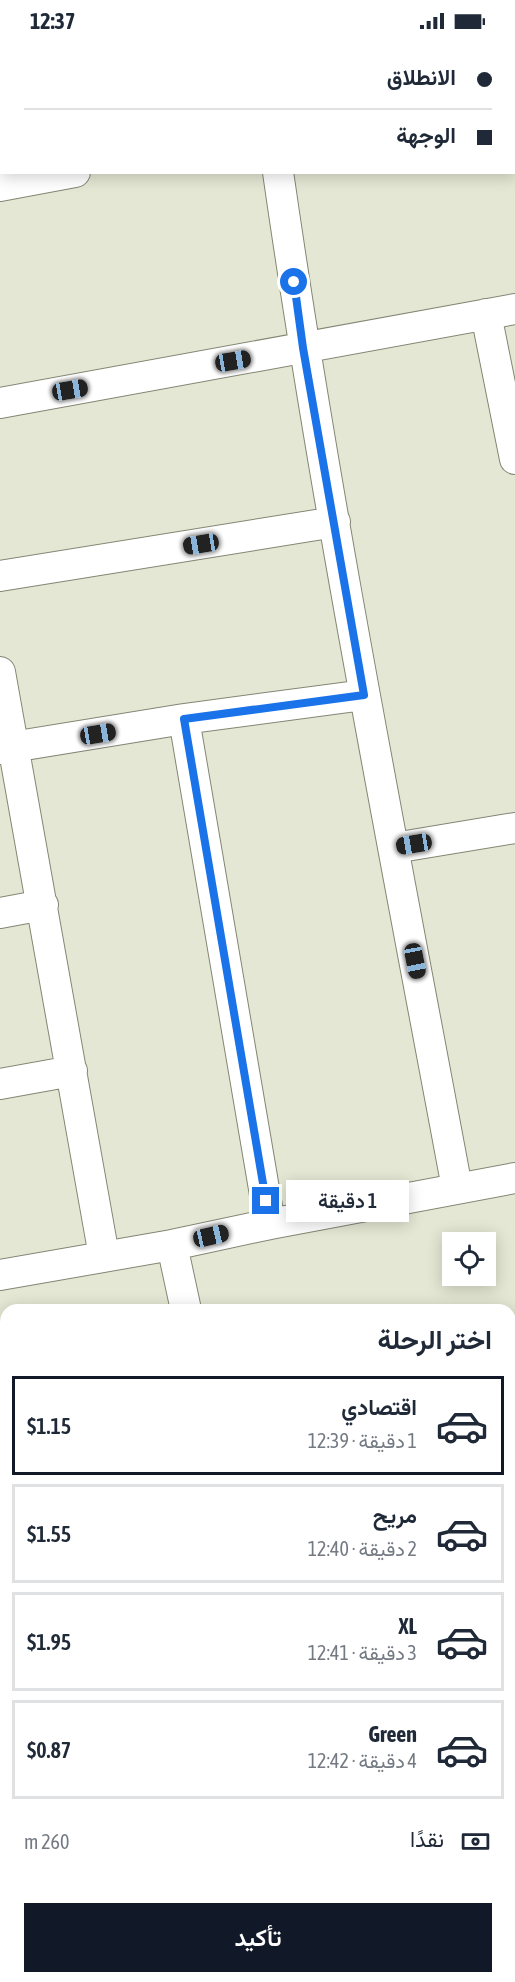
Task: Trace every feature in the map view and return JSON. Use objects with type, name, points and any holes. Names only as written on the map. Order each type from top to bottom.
[{"type":"street","points":[[278,174],[303,348],[364,695],[457,1188]]},
{"type":"street","points":[[0,186],[40,175]]},
{"type":"street","points":[[0,403],[515,309]]},
{"type":"street","points":[[486,314],[515,459]]},
{"type":"street","points":[[0,576],[335,522]]},
{"type":"street","points":[[0,672],[6,749],[42,905],[104,1256]]},
{"type":"street","points":[[6,749],[184,719],[364,695]]},
{"type":"street","points":[[184,719],[270,1224]]},
{"type":"street","points":[[394,848],[515,828]]},
{"type":"street","points":[[0,913],[42,905]]},
{"type":"street","points":[[0,1084],[72,1071]]},
{"type":"street","points":[[0,1275],[172,1245],[270,1224],[515,1178]]},
{"type":"street","points":[[172,1245],[185,1304]]},
{"type":"route","points":[[266,1201],[184,719],[364,695],[303,348],[294,282]]}]
